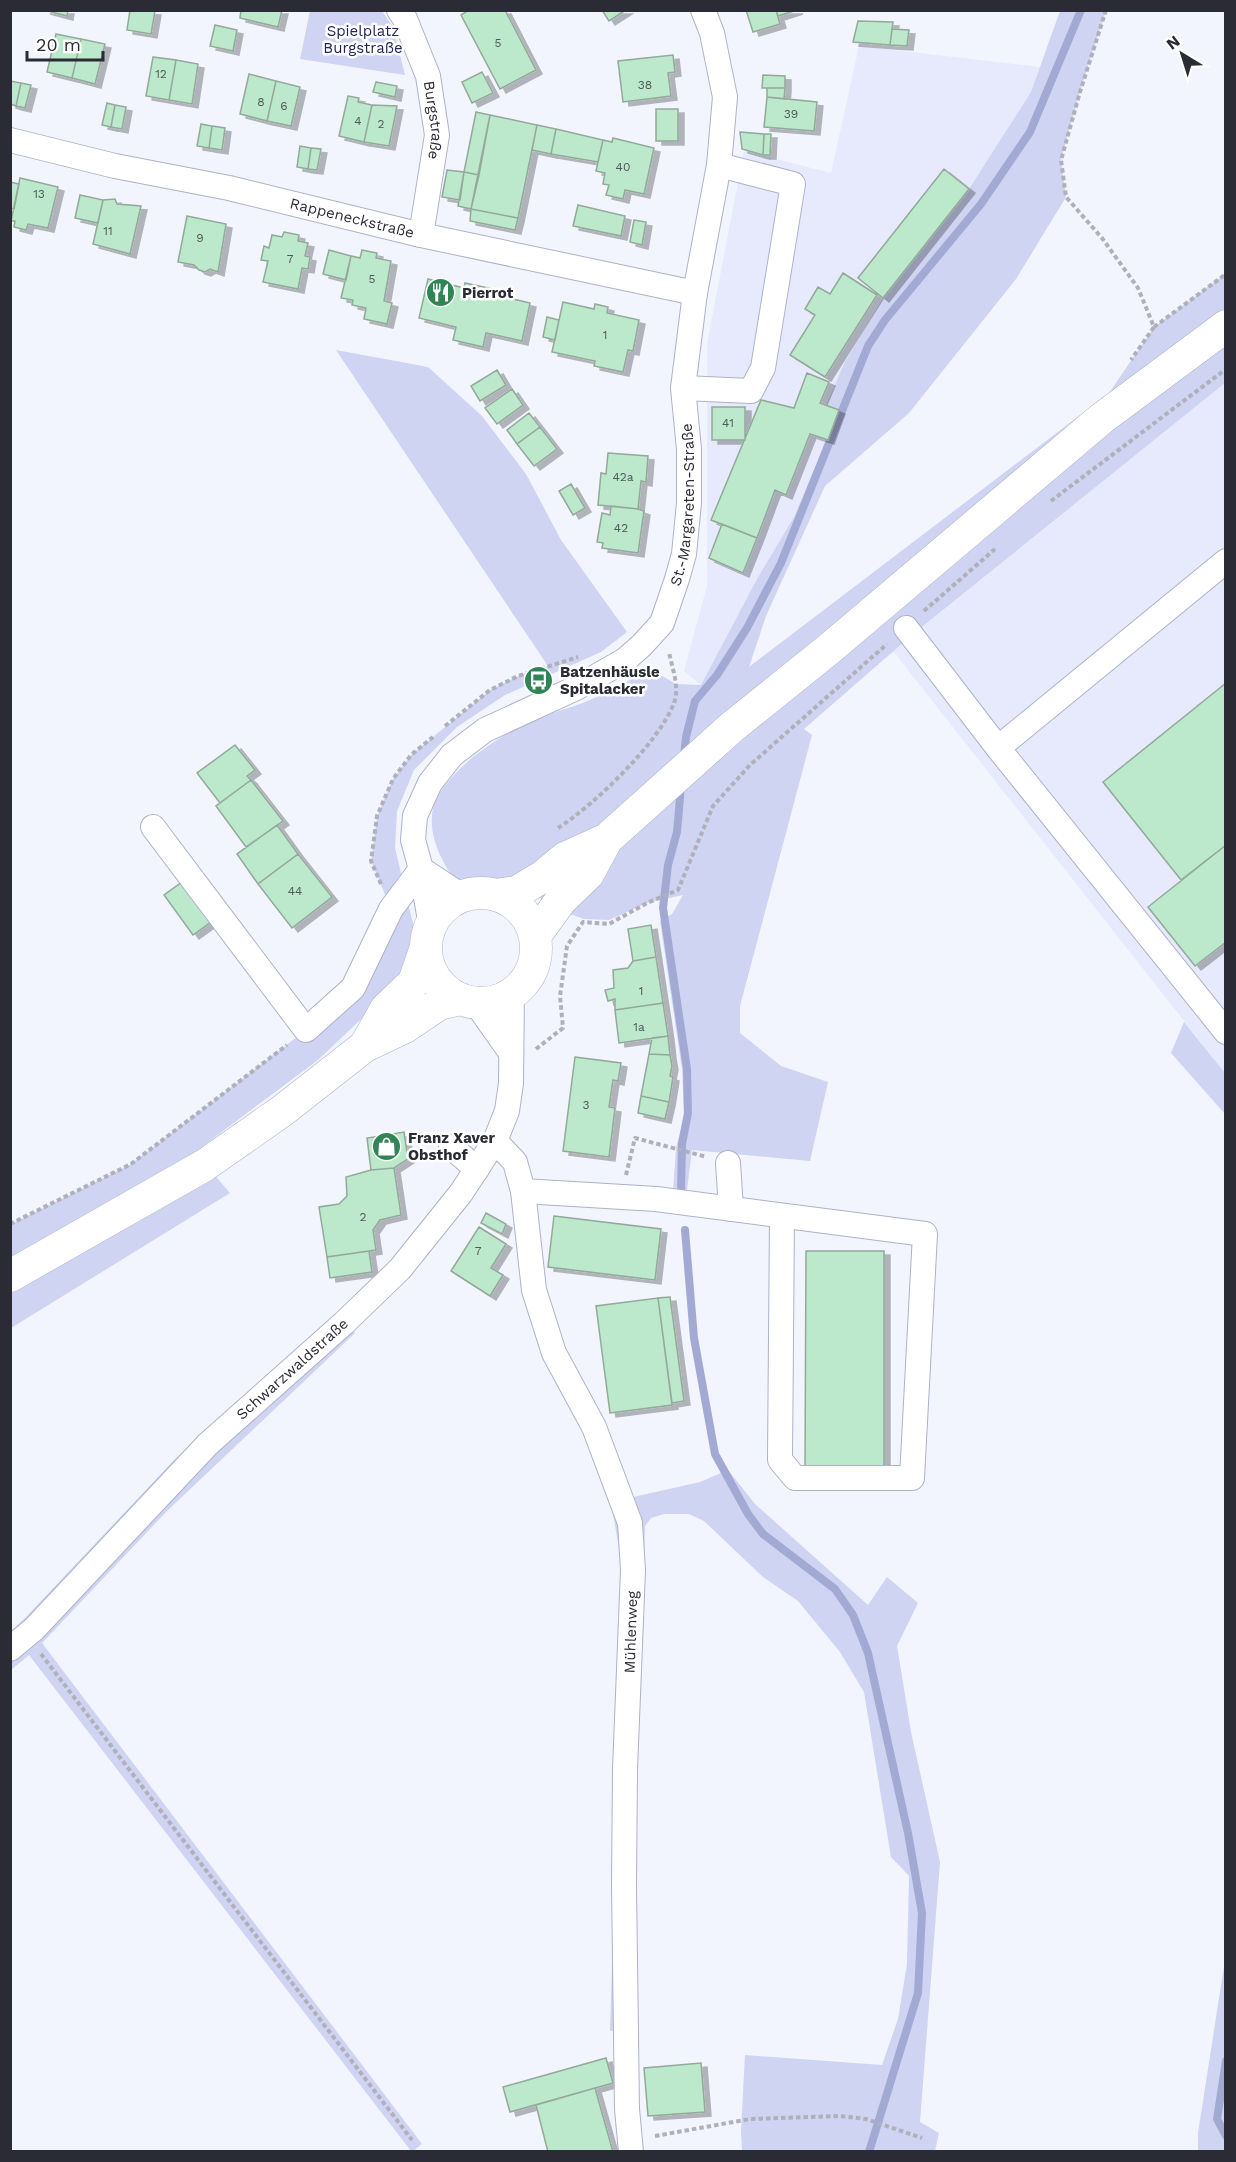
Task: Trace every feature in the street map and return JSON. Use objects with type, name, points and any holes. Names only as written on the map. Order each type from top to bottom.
[{"type":"main road","points":[[365,1046],[386,1009],[414,982],[429,936],[444,908],[462,896],[517,892],[542,877],[565,858],[607,839],[732,726],[829,649],[1101,419],[1226,326]]},
{"type":"main road","points":[[535,936],[561,900],[588,874],[607,839]]},
{"type":"main road","points":[[10,1276],[205,1165],[282,1111],[365,1046],[405,1028],[440,1004],[468,1000],[488,1002],[513,993],[524,982],[532,968],[536,952],[535,936],[525,914],[506,899],[495,895]]},
{"type":"main road","points":[[429,936],[427,958],[435,978],[442,987],[468,1000]]},
{"type":"street","name":"Burgstraße","points":[[399,10],[405,19],[428,76],[437,135],[421,235]]},
{"type":"street","name":"St.-Margareten-Straße","points":[[429,936],[421,869],[413,840],[414,816],[430,783],[452,755],[485,730],[576,688],[625,660],[662,622],[677,579],[684,554],[689,503],[689,449],[683,388],[695,293],[719,165],[725,97],[712,33],[704,10]]},
{"type":"street","name":"Rappeneckstraße","points":[[10,140],[115,166],[240,191],[421,235],[695,293]]},
{"type":"street","points":[[683,388],[751,392],[763,368],[793,184],[719,165]]},
{"type":"street","points":[[998,748],[1226,561]]},
{"type":"street","points":[[906,628],[998,748],[1226,1032]]},
{"type":"street","points":[[153,827],[306,1030],[353,988],[391,909],[421,869],[462,896]]},
{"type":"street","name":"Schwarzwaldstraße","points":[[19,1643],[208,1444],[344,1323],[400,1269],[461,1193],[495,1141],[507,1111],[511,1083],[513,993]]},
{"type":"street","points":[[468,1000],[511,1056]]},
{"type":"street","name":"Mühlenweg","points":[[495,1141],[515,1162],[523,1191],[534,1290],[554,1353],[594,1427],[630,1523],[633,1570],[625,1769],[624,1886],[627,2109],[631,2146]]},
{"type":"street","points":[[451,1147],[477,1169]]},
{"type":"street","points":[[728,1163],[731,1209]]},
{"type":"street","points":[[523,1191],[656,1199],[925,1234],[912,1479],[795,1478],[780,1460],[782,1216]]},
{"type":"path","points":[[1106,10],[1061,160],[1066,197],[1102,238],[1138,288],[1154,327]]},
{"type":"path","points":[[1125,369],[1154,327],[1226,273]]},
{"type":"path","points":[[1046,506],[1226,369]]},
{"type":"path","points":[[561,900],[583,922],[609,924],[647,903],[678,890],[714,806],[750,765],[1001,544]]},
{"type":"path","points":[[555,830],[579,814],[622,774],[644,748],[675,702],[676,684],[662,622]]},
{"type":"path","points":[[511,1056],[532,1052],[563,1028],[560,996],[567,946],[583,922]]},
{"type":"path","points":[[10,1224],[131,1164],[306,1030]]},
{"type":"path","points":[[621,1197],[635,1137],[690,1152]]},
{"type":"path","points":[[19,1643],[412,2140]]},
{"type":"path","points":[[631,2146],[750,2119],[840,2116],[866,2119],[922,2138]]},
{"type":"shaded area","points":[[859,46],[1040,67],[1031,92],[969,189],[883,298],[827,405],[839,410],[794,517],[757,579],[701,685],[684,671],[707,586],[707,344],[744,151],[831,173]]},
{"type":"shaded area","points":[[1225,383],[1225,1073],[893,651]]},
{"type":"green space","name":"Spielplatz Burgstraße","points":[[310,11],[382,11],[393,27],[405,75],[300,59]]},
{"type":"green space","points":[[1060,11],[1106,11],[1061,160],[1066,197],[1016,279],[909,413],[825,486],[766,616],[749,667],[1109,393],[1154,327],[1225,274],[1225,383],[912,635],[804,729],[812,735],[740,1006],[740,1033],[781,1066],[828,1082],[810,1161],[692,1150],[687,1190],[673,1192],[676,1148],[684,1116],[682,1069],[660,921],[672,914],[683,895],[647,903],[609,920],[584,919],[546,905],[524,877],[491,884],[457,884],[442,860],[435,843],[432,816],[436,802],[444,787],[470,760],[503,736],[539,718],[599,696],[650,669],[676,684],[701,685],[757,579],[794,517],[839,410],[826,405],[845,362],[883,298],[969,189],[1031,92]]},
{"type":"green space","points":[[336,350],[428,367],[482,416],[526,474],[561,540],[627,632],[601,652],[505,695],[457,727],[414,770],[397,811],[395,848],[414,928],[411,958],[397,985],[318,1060],[195,1152],[230,1193],[11,1328],[11,1224],[131,1164],[306,1030],[353,988],[391,909],[371,861],[377,816],[393,779],[411,755],[490,690],[518,676],[548,666]]},
{"type":"green space","points":[[1184,1022],[1225,1073],[1225,1114],[1171,1053]]},
{"type":"green space","points":[[336,1314],[355,1333],[167,1511],[42,1643],[422,2144],[413,2151],[29,1655],[11,1670],[11,1631],[176,1458]]},
{"type":"green space","points":[[728,1470],[755,1504],[868,1605],[887,1577],[918,1603],[897,1646],[911,1732],[940,1862],[920,2122],[939,2133],[935,2151],[742,2151],[745,2055],[882,2065],[898,2019],[907,1964],[909,1876],[891,1857],[864,1692],[840,1652],[798,1601],[763,1577],[704,1521],[689,1514],[664,1514],[651,1518],[645,1526],[635,1762],[635,2029],[610,2031],[621,1663],[621,1560],[611,1502],[700,1482]]},
{"type":"green space","points":[[1225,1960],[1225,2151],[1198,2151],[1198,2133]]},
{"type":"building","points":[[44,10],[68,10],[67,16]]},
{"type":"building","points":[[130,10],[155,11],[151,34],[127,30]]},
{"type":"building","points":[[241,10],[282,10],[278,27],[240,18]]},
{"type":"building","points":[[469,10],[505,10],[536,70],[500,89],[461,15]]},
{"type":"building","points":[[602,10],[626,10],[609,21]]},
{"type":"building","points":[[746,10],[776,10],[780,24],[753,32]]},
{"type":"building","points":[[776,10],[797,10],[778,16]]},
{"type":"building","points":[[858,21],[893,22],[890,45],[853,42]]},
{"type":"building","points":[[215,25],[237,30],[233,51],[210,46]]},
{"type":"building","points":[[892,29],[909,30],[907,46],[890,45]]},
{"type":"building","points":[[56,34],[81,39],[72,78],[47,72]]},
{"type":"building","points":[[81,39],[105,44],[95,84],[72,78]]},
{"type":"building","points":[[673,55],[675,72],[668,73],[671,96],[623,102],[618,61]]},
{"type":"building","points":[[153,57],[176,60],[169,100],[146,96]]},
{"type":"building","points":[[176,60],[198,64],[192,104],[169,100]]},
{"type":"building","points":[[482,72],[493,93],[472,103],[462,82]]},
{"type":"building","points":[[249,74],[276,81],[267,121],[240,114]]},
{"type":"building","points":[[763,75],[785,76],[785,88],[762,88]]},
{"type":"building","points":[[10,81],[21,83],[16,106],[10,104]]},
{"type":"building","points":[[276,81],[300,87],[291,126],[267,121]]},
{"type":"building","points":[[376,82],[397,86],[395,97],[373,92]]},
{"type":"building","points":[[21,83],[31,85],[25,108],[16,106]]},
{"type":"building","points":[[767,88],[785,88],[784,99],[767,97]]},
{"type":"building","points":[[348,96],[359,98],[358,102],[372,105],[364,142],[339,136]]},
{"type":"building","points":[[767,97],[817,102],[814,131],[764,127]]},
{"type":"building","points":[[107,103],[115,105],[111,127],[102,125]]},
{"type":"building","points":[[115,105],[126,107],[122,129],[111,127]]},
{"type":"building","points":[[372,105],[397,106],[389,146],[364,142]]},
{"type":"building","points":[[656,109],[678,109],[678,141],[656,141]]},
{"type":"building","points":[[476,112],[490,115],[479,175],[464,172]]},
{"type":"building","points":[[490,115],[537,125],[518,218],[471,209]]},
{"type":"building","points":[[201,124],[212,126],[209,148],[197,146]]},
{"type":"building","points":[[537,125],[556,129],[551,154],[532,150]]},
{"type":"building","points":[[212,126],[225,128],[222,150],[209,148]]},
{"type":"building","points":[[556,129],[603,140],[598,162],[551,154]]},
{"type":"building","points":[[740,132],[764,134],[763,155],[742,149]]},
{"type":"building","points":[[764,134],[771,134],[770,155],[763,155]]},
{"type":"building","points":[[613,138],[654,148],[644,194],[625,190],[623,199],[606,195],[609,185],[603,184],[605,173],[596,171],[603,140],[612,142]]},
{"type":"building","points":[[300,146],[311,148],[308,169],[297,167]]},
{"type":"building","points":[[311,148],[321,149],[317,170],[308,169]]},
{"type":"building","points":[[944,169],[969,189],[883,298],[858,278]]},
{"type":"building","points":[[447,170],[464,172],[460,200],[442,197]]},
{"type":"building","points":[[464,172],[479,175],[471,209],[458,206]]},
{"type":"building","points":[[20,178],[58,187],[48,228],[28,224],[26,230],[14,227],[15,221],[11,221]]},
{"type":"building","points":[[10,182],[19,184],[14,209],[10,208]]},
{"type":"building","points":[[80,195],[103,200],[98,223],[75,218]]},
{"type":"building","points":[[115,199],[117,204],[141,206],[130,254],[93,244],[103,200]]},
{"type":"building","points":[[578,205],[625,216],[621,236],[573,226]]},
{"type":"building","points":[[471,209],[518,218],[515,230],[470,221]]},
{"type":"building","points":[[187,216],[226,224],[218,272],[210,269],[205,272],[194,265],[178,262]]},
{"type":"building","points":[[634,220],[646,222],[642,245],[630,242]]},
{"type":"building","points":[[284,232],[299,235],[298,241],[308,243],[305,256],[310,257],[308,269],[302,268],[298,289],[263,282],[268,261],[261,260],[264,246],[269,248],[272,235],[282,237]]},
{"type":"building","points":[[329,250],[351,256],[346,280],[323,274]]},
{"type":"building","points":[[362,250],[377,253],[376,258],[391,261],[384,301],[392,303],[387,324],[364,319],[366,308],[352,305],[353,300],[341,298],[351,256],[360,258]]},
{"type":"building","points":[[843,273],[877,295],[825,377],[790,355],[815,315],[805,309],[818,287],[830,294]]},
{"type":"building","points":[[428,279],[464,288],[465,283],[493,289],[492,294],[530,303],[522,341],[486,333],[483,347],[453,340],[456,327],[419,318]]},
{"type":"building","points":[[563,302],[594,309],[595,304],[608,307],[607,313],[639,320],[633,351],[628,350],[623,372],[594,366],[595,361],[552,352]]},
{"type":"building","points":[[547,317],[559,320],[555,340],[543,337]]},
{"type":"building","points":[[497,370],[506,385],[480,401],[471,386]]},
{"type":"building","points":[[807,373],[829,382],[820,403],[839,410],[828,440],[810,434],[786,495],[775,490],[757,538],[711,520],[761,400],[794,408]]},
{"type":"building","points":[[512,389],[523,405],[497,424],[485,408]]},
{"type":"building","points":[[712,407],[745,407],[745,440],[712,440]]},
{"type":"building","points":[[529,413],[540,427],[517,444],[507,430]]},
{"type":"building","points":[[540,427],[557,449],[534,466],[517,444]]},
{"type":"building","points":[[608,453],[648,456],[646,482],[641,481],[638,509],[598,505],[601,473],[606,474]]},
{"type":"building","points":[[571,484],[585,508],[573,515],[559,491]]},
{"type":"building","points":[[611,506],[644,511],[638,553],[602,548],[603,543],[597,542],[602,513],[610,515]]},
{"type":"building","points":[[722,524],[757,538],[743,573],[709,558]]},
{"type":"building","points":[[1226,683],[1226,845],[1181,880],[1103,782]]},
{"type":"building","points":[[235,745],[255,770],[247,776],[251,780],[220,803],[197,773]]},
{"type":"building","points":[[251,780],[283,821],[246,847],[216,806]]},
{"type":"building","points":[[277,825],[298,854],[258,884],[237,854]]},
{"type":"building","points":[[1226,845],[1226,942],[1195,966],[1148,907]]},
{"type":"building","points":[[298,854],[332,897],[292,928],[258,884]]},
{"type":"building","points":[[182,882],[211,922],[193,935],[164,895]]},
{"type":"building","points":[[651,925],[656,957],[633,961],[628,929]]},
{"type":"building","points":[[656,957],[663,1003],[615,1010],[615,999],[608,1001],[605,990],[614,988],[613,970],[628,968],[633,961]]},
{"type":"building","points":[[663,1003],[668,1036],[619,1043],[615,1010]]},
{"type":"building","points":[[668,1036],[670,1055],[649,1054],[652,1038]]},
{"type":"building","points":[[649,1054],[670,1055],[672,1066],[670,1076],[673,1077],[669,1102],[641,1096]]},
{"type":"building","points":[[575,1057],[621,1063],[618,1081],[613,1080],[609,1107],[615,1108],[609,1157],[563,1151]]},
{"type":"building","points":[[641,1096],[669,1102],[665,1119],[638,1113]]},
{"type":"building","name":"Franz Xaver Obsthof","points":[[404,1132],[408,1159],[394,1168],[371,1170],[367,1138]]},
{"type":"building","points":[[394,1168],[401,1215],[380,1220],[373,1230],[376,1250],[327,1257],[319,1207],[339,1204],[347,1196],[346,1177],[371,1170]]},
{"type":"building","points":[[486,1213],[506,1224],[502,1234],[481,1223]]},
{"type":"building","points":[[554,1216],[661,1229],[655,1280],[548,1267]]},
{"type":"building","points":[[479,1227],[506,1244],[491,1268],[503,1275],[490,1296],[451,1271]]},
{"type":"building","points":[[369,1251],[372,1272],[330,1278],[327,1257]]},
{"type":"building","points":[[806,1251],[884,1251],[884,1468],[805,1468]]},
{"type":"building","points":[[670,1297],[684,1401],[672,1403],[658,1298]]},
{"type":"building","points":[[658,1298],[672,1405],[610,1413],[596,1306]]},
{"type":"building","points":[[606,2058],[613,2083],[510,2112],[503,2087]]},
{"type":"building","points":[[701,2063],[705,2112],[648,2116],[644,2068]]},
{"type":"building","points":[[595,2088],[613,2152],[548,2152],[536,2105]]},
{"type":"waterway","points":[[684,756],[695,701],[717,675],[747,628],[781,563],[868,346],[885,320],[981,204],[1030,132],[1081,10]]},
{"type":"waterway","points":[[681,786],[677,832],[668,865],[663,908],[687,1069],[688,1113],[682,1144],[681,1191]]},
{"type":"waterway","points":[[685,1230],[694,1338],[715,1454],[748,1514],[763,1534],[835,1589],[853,1615],[868,1653],[908,1833],[922,1913],[918,1993],[869,2152]]},
{"type":"waterway","points":[[1226,2061],[1217,2119],[1226,2136]]},
{"type":"place","name":"Pierrot","points":[[441,293]]},
{"type":"place","name":"Batzenhäusle Spitalacker","points":[[539,681]]},
{"type":"place","name":"Franz Xaver Obsthof","points":[[387,1147]]}]
